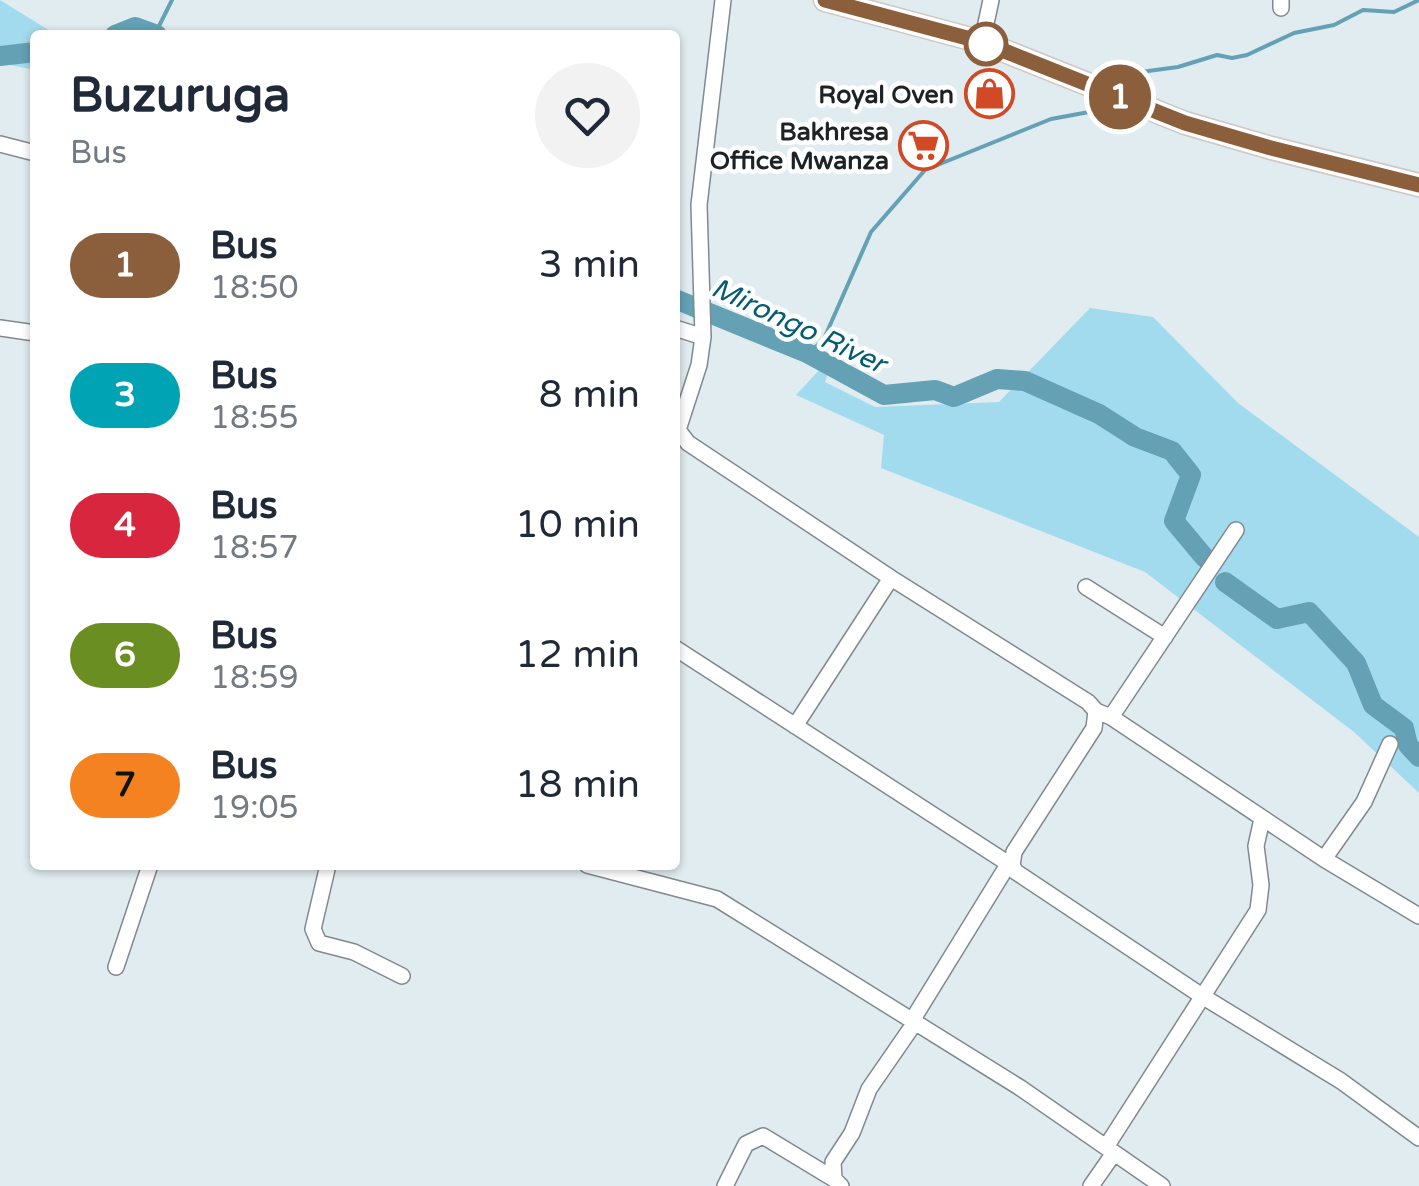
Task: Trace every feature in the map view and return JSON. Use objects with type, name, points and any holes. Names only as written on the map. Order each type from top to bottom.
[{"type":"highway","points":[[825,0],[982,42],[1185,123],[1419,185]]},
{"type":"street","points":[[680,421],[699,365],[703,330],[699,204],[724,0]]},
{"type":"street","points":[[982,42],[990,0]]},
{"type":"street","points":[[0,144],[30,152]]},
{"type":"street","points":[[0,328],[30,332]]},
{"type":"street","points":[[680,328],[703,330]]},
{"type":"street","points":[[680,436],[890,578],[1088,702],[1324,859],[1419,916]]},
{"type":"street","points":[[837,1182],[833,1162],[852,1133],[868,1089],[1103,714],[1165,637],[1236,530]]},
{"type":"street","points":[[795,726],[890,578]]},
{"type":"street","points":[[1086,587],[1165,637]]},
{"type":"street","points":[[680,651],[1011,864],[1026,879],[1202,996],[1341,1080],[1419,1138]]},
{"type":"street","points":[[1324,859],[1364,802],[1390,744]]},
{"type":"street","points":[[1091,1186],[1202,996],[1258,910],[1256,846],[1262,819]]},
{"type":"street","points":[[116,967],[148,870]]},
{"type":"street","points":[[327,870],[314,929],[319,943],[354,952],[402,976]]},
{"type":"street","points":[[605,870],[717,899],[914,1020],[1162,1186]]},
{"type":"street","points":[[725,1186],[746,1144],[763,1136],[837,1182]]},
{"type":"shaded area","points":[[0,0],[49,30],[30,30],[30,69],[0,63]]},
{"type":"shaded area","points":[[1090,308],[1153,317],[1238,403],[1419,537],[1419,793],[1354,732],[1145,572],[881,468],[884,435],[796,395],[835,353],[825,382],[875,407],[999,402]]},
{"type":"waterway","points":[[157,30],[172,0]]},
{"type":"waterway","points":[[1108,82],[1111,76],[1178,67],[1217,55],[1247,55],[1294,33],[1334,25],[1363,10],[1394,12],[1419,0]]},
{"type":"waterway","name":"Mirongo River","points":[[128,30],[143,30]]},
{"type":"waterway","name":"Mirongo River","points":[[0,56],[30,53]]},
{"type":"waterway","points":[[807,353],[823,341],[871,232],[925,170],[1051,119],[1100,110],[1105,100]]},
{"type":"waterway","name":"Mirongo River","points":[[680,301],[807,353],[884,395],[935,390],[954,397],[997,379],[1025,381],[1099,414],[1135,437],[1172,451],[1191,475],[1174,521],[1205,558]]},
{"type":"waterway","name":"Mirongo River","points":[[1225,582],[1277,619],[1309,612],[1356,663],[1373,705],[1404,728],[1408,745],[1419,757]]},
{"type":"bus line","name":"1","points":[[825,0],[982,42],[1185,123],[1419,185]]},
{"type":"place","name":"Royal Oven","points":[[989,94]]},
{"type":"place","name":"Bakhresa Office Mwanza","points":[[924,145]]}]
